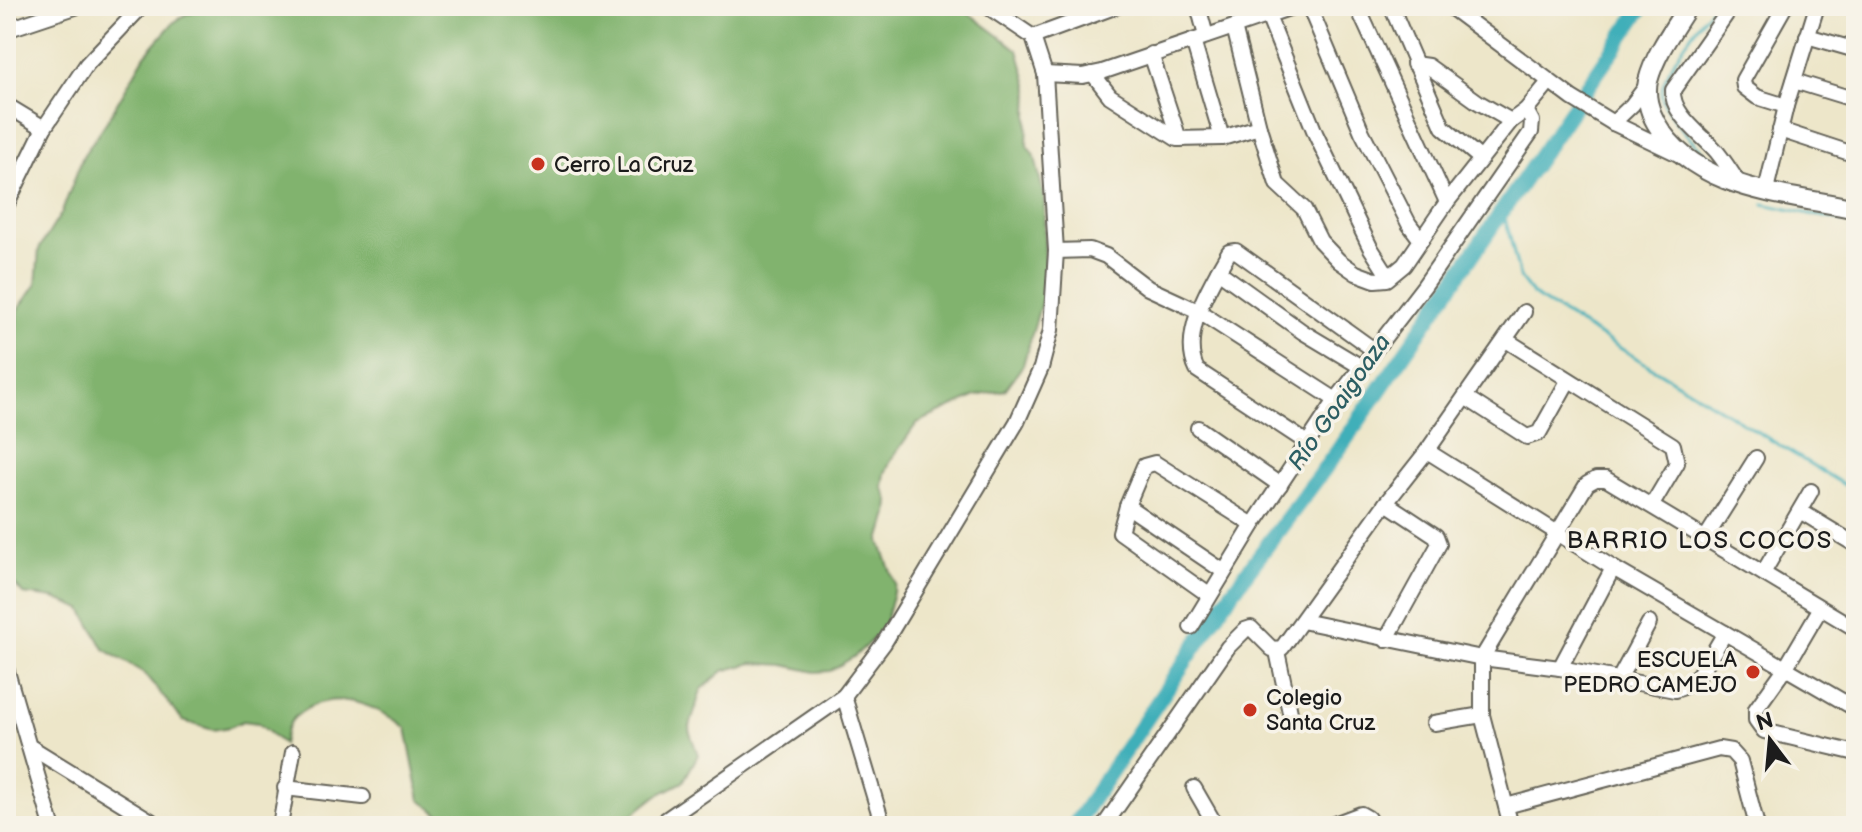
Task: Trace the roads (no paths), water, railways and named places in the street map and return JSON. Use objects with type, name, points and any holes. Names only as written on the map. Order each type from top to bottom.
[{"type":"main road","points":[[1688,6],[1656,58],[1648,84],[1650,114],[1664,137],[1682,157],[1707,172],[1739,185],[1856,209]]},
{"type":"street","points":[[6,30],[78,6]]},
{"type":"street","points":[[6,206],[44,128],[87,64],[142,6]]},
{"type":"street","points":[[657,826],[844,696],[884,643],[1017,422],[1041,368],[1051,330],[1056,251],[1045,74],[1033,37],[987,6]]},
{"type":"street","points":[[1033,37],[1117,6]]},
{"type":"street","points":[[1198,6],[1199,39],[1222,138]]},
{"type":"street","points":[[1045,74],[1093,74],[1295,6]]},
{"type":"street","points":[[1309,6],[1362,132],[1409,224],[1421,240]]},
{"type":"street","points":[[1357,6],[1447,202]]},
{"type":"street","points":[[1391,6],[1443,127],[1481,159]]},
{"type":"street","points":[[1449,6],[1592,111],[1682,157]]},
{"type":"street","points":[[1732,6],[1673,90],[1673,96],[1684,118],[1715,149],[1739,185]]},
{"type":"street","points":[[1785,6],[1743,80],[1747,90],[1757,97],[1786,106]]},
{"type":"street","points":[[1766,190],[1786,106],[1817,6]]},
{"type":"street","points":[[1268,16],[1316,135],[1370,247],[1389,277]]},
{"type":"street","points":[[1234,27],[1275,180],[1307,212],[1320,241],[1339,261],[1356,273],[1375,280],[1389,277],[1404,265],[1447,202],[1511,121],[1526,110],[1549,82]]},
{"type":"street","points":[[1807,36],[1856,50]]},
{"type":"street","points":[[1151,54],[1179,139]]},
{"type":"street","points":[[1414,64],[1428,66],[1511,121]]},
{"type":"street","points":[[1093,74],[1110,96],[1179,139],[1222,138],[1259,127]]},
{"type":"street","points":[[1794,81],[1856,100]]},
{"type":"street","points":[[1613,123],[1648,84]]},
{"type":"street","points":[[6,105],[44,128]]},
{"type":"street","points":[[1191,627],[1223,571],[1336,400],[1424,286],[1531,132],[1532,121],[1526,110]]},
{"type":"street","points":[[1780,130],[1856,155]]},
{"type":"street","points":[[1056,251],[1090,250],[1106,256],[1148,288],[1198,311],[1336,400]]},
{"type":"street","points":[[1309,444],[1197,370],[1191,351],[1198,311],[1229,252],[1236,251],[1374,350]]},
{"type":"street","points":[[1218,271],[1303,332],[1363,368]]},
{"type":"street","points":[[1277,651],[1284,646],[1427,451],[1524,312]]},
{"type":"street","points":[[1506,340],[1673,445],[1677,463],[1652,505]]},
{"type":"street","points":[[1465,397],[1527,437],[1539,433],[1568,381]]},
{"type":"street","points":[[1198,428],[1280,485]]},
{"type":"street","points":[[1427,451],[1613,568],[1856,709]]},
{"type":"street","points":[[1705,539],[1756,458]]},
{"type":"street","points":[[1209,595],[1122,535],[1120,527],[1144,466],[1155,463],[1253,525]]},
{"type":"street","points":[[1511,826],[1482,715],[1482,658],[1587,484],[1596,479],[1606,479],[1856,629]]},
{"type":"street","points":[[1763,573],[1811,491]]},
{"type":"street","points":[[1386,503],[1436,536],[1439,544],[1386,640]]},
{"type":"street","points":[[1127,506],[1223,571]]},
{"type":"street","points":[[1800,511],[1856,545]]},
{"type":"street","points":[[1560,668],[1613,568]]},
{"type":"street","points":[[1820,609],[1786,667],[1756,709],[1759,726],[1764,731],[1856,753]]},
{"type":"street","points":[[1302,621],[1482,658],[1560,668],[1675,690],[1692,682],[1725,633]]},
{"type":"street","points":[[1619,679],[1649,623]]},
{"type":"street","points":[[1104,826],[1228,647],[1251,628],[1277,651]]},
{"type":"street","points":[[1277,651],[1292,722]]},
{"type":"street","points":[[6,668],[32,748],[52,826]]},
{"type":"street","points":[[844,696],[883,826]]},
{"type":"street","points":[[1434,723],[1482,715]]},
{"type":"street","points":[[32,748],[159,826]]},
{"type":"street","points":[[1506,806],[1719,749],[1731,751],[1740,761],[1757,826]]},
{"type":"street","points":[[280,826],[293,752]]},
{"type":"street","points":[[285,788],[363,797]]},
{"type":"street","points":[[1194,788],[1216,826]]},
{"type":"street","points":[[1329,826],[1361,814],[1368,818],[1371,826]]},
{"type":"waterway","name":"Río Goaigoaza","points":[[1074,826],[1230,595],[1337,452],[1643,6]]},
{"type":"waterway","points":[[1712,6],[1666,76],[1662,97],[1678,124],[1720,168]]},
{"type":"waterway","points":[[1764,204],[1856,224]]},
{"type":"waterway","points":[[1503,209],[1520,278],[1533,295],[1856,492]]},
{"type":"place","name":"Cerro La Cruz","points":[[538,164]]},
{"type":"place","name":"ESCUELA PEDRO CAMEJO","points":[[1753,672]]},
{"type":"place","name":"Colegio Santa Cruz","points":[[1250,710]]},
{"type":"district","name":"BARRIO LOS COCOS","points":[[1700,540]]}]
